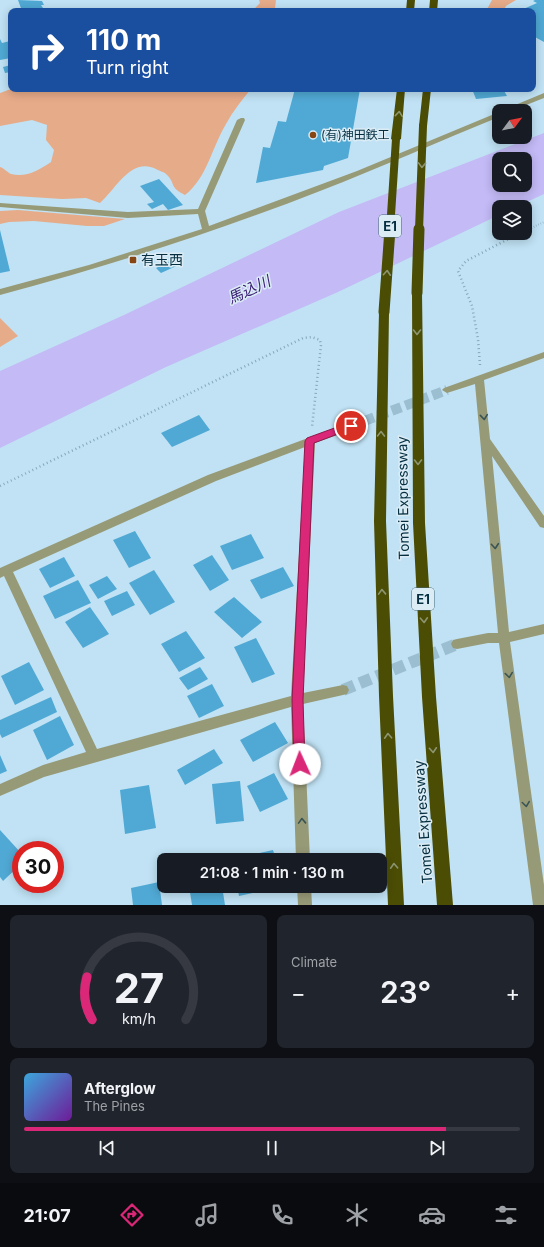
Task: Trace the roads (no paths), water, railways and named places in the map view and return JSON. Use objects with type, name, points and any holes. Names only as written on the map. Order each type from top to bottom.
[{"type":"highway","name":"Tomei Expressway","points":[[396,905],[386,696],[380,521],[384,312],[396,139],[402,92]]},
{"type":"highway","name":"Tomei Expressway","points":[[426,92],[423,126],[417,293],[418,523],[429,697],[445,905]]},
{"type":"street","points":[[522,104],[544,95]]},
{"type":"street","points":[[0,292],[132,255],[250,215],[361,172],[492,117]]},
{"type":"street","points":[[206,230],[201,211],[241,120]]},
{"type":"street","points":[[0,205],[128,215],[201,211]]},
{"type":"street","points":[[447,390],[544,355]]},
{"type":"street","points":[[479,378],[504,638],[540,905]]},
{"type":"street","points":[[94,756],[3,572],[212,478],[351,426]]},
{"type":"street","points":[[303,853],[298,700],[310,441]]},
{"type":"street","points":[[486,441],[544,524]]},
{"type":"street","points":[[457,644],[488,638],[504,638],[544,630]]},
{"type":"street","points":[[0,790],[43,771],[94,756],[298,700],[343,690]]},
{"type":"street","points":[[304,893],[305,905]]},
{"type":"water","name":"馬込川","points":[[544,133],[544,194],[531,200],[492,200],[492,218],[338,292],[166,367],[0,448],[0,371],[124,315],[339,212],[492,153],[492,192],[532,192],[532,152],[495,152],[515,144],[532,144],[532,138]]},
{"type":"tunnel","points":[[351,426],[447,390]]},
{"type":"tunnel","points":[[343,690],[457,644]]},
{"type":"place","name":"(有)神田鉄工","points":[[313,135]]},
{"type":"place","name":"有玉西","points":[[133,260]]}]
